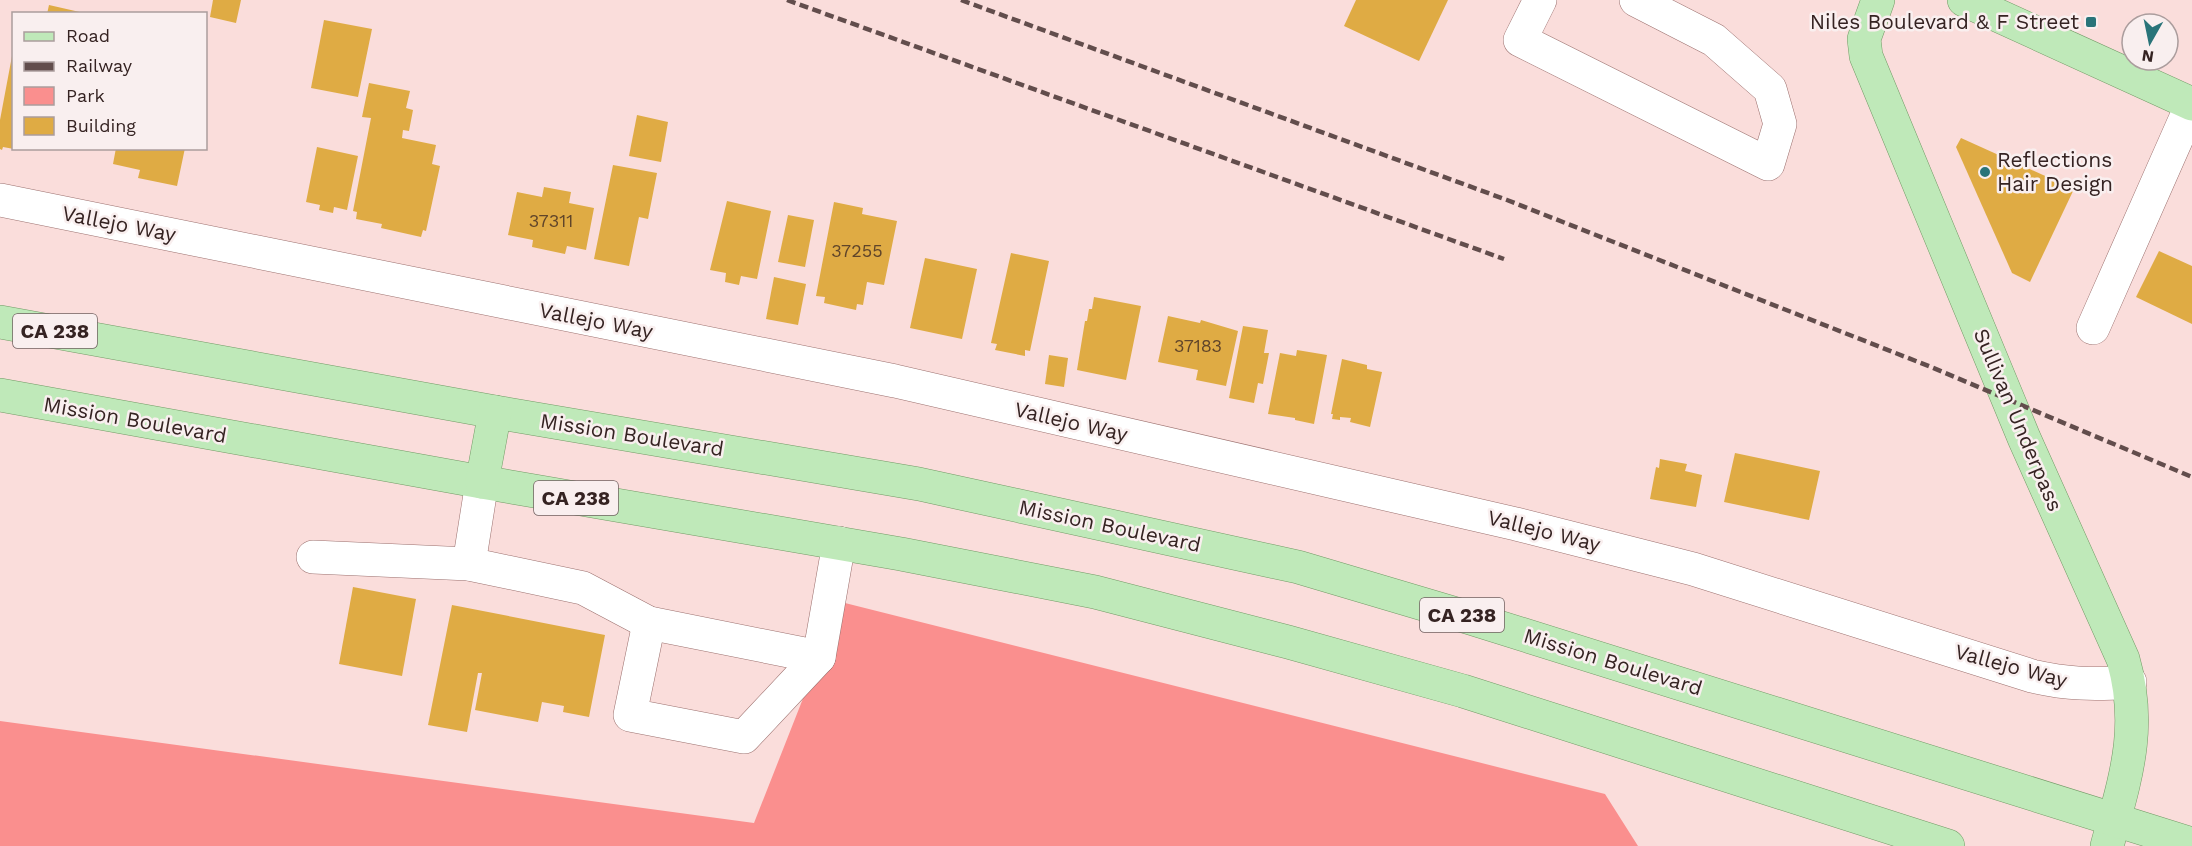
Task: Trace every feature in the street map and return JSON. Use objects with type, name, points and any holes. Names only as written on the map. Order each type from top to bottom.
[{"type":"main road","name":"Sullivan Underpass","points":[[1878,0],[1868,22],[1864,39],[1866,56],[2024,438],[2123,659],[2130,682],[2133,711],[2132,740],[2128,768],[2110,832]]},
{"type":"main road","points":[[1964,0],[2192,104]]},
{"type":"main road","name":"Mission Boulevard","points":[[0,322],[495,412],[919,484],[1298,567],[1470,618],[2110,832],[2192,844]]},
{"type":"main road","name":"Mission Boulevard","points":[[0,395],[839,543],[1095,592],[1288,642],[1463,691],[1948,846]]},
{"type":"main road","points":[[483,482],[495,412]]},
{"type":"street","points":[[1540,0],[1520,40],[1768,164],[1780,124],[1770,88],[1714,40],[1636,0]]},
{"type":"street","points":[[2093,328],[2192,104]]},
{"type":"street","name":"Vallejo Way","points":[[0,200],[907,384],[1516,524],[1693,569],[2032,676],[2091,685],[2130,682]]},
{"type":"street","points":[[469,564],[483,482]]},
{"type":"street","points":[[649,623],[630,715],[744,736],[819,657],[839,543]]},
{"type":"street","points":[[313,557],[469,564],[583,588],[649,623],[819,657]]},
{"type":"green space","points":[[841,602],[1605,794],[1638,846],[0,846],[0,721],[754,823]]},
{"type":"building","points":[[213,0],[241,0],[236,23],[210,17]]},
{"type":"building","points":[[1356,0],[1448,0],[1419,61],[1344,26]]},
{"type":"building","points":[[49,5],[80,12],[47,12]]},
{"type":"building","points":[[324,20],[372,29],[358,97],[311,88]]},
{"type":"building","points":[[12,56],[12,149],[3,147],[2,150],[0,149],[0,120]]},
{"type":"building","points":[[369,83],[410,91],[406,108],[413,110],[409,131],[403,130],[402,138],[436,145],[432,164],[440,166],[426,231],[423,230],[421,237],[381,228],[382,224],[356,219],[357,212],[353,211],[371,118],[362,117]]},
{"type":"building","points":[[637,115],[668,122],[661,162],[629,156]]},
{"type":"building","points":[[1961,138],[2074,189],[2030,282],[2012,273],[1956,147]]},
{"type":"building","points":[[317,147],[358,156],[347,210],[334,207],[333,213],[319,210],[320,205],[306,202]]},
{"type":"building","points":[[116,150],[185,150],[177,186],[138,178],[140,170],[113,164]]},
{"type":"building","points":[[613,165],[657,173],[648,219],[639,217],[629,266],[594,259]]},
{"type":"building","points":[[544,187],[571,192],[569,203],[594,208],[586,250],[567,246],[565,254],[532,247],[533,240],[508,235],[517,192],[542,197]]},
{"type":"building","points":[[727,201],[771,211],[757,279],[741,276],[739,285],[725,282],[726,273],[710,270]]},
{"type":"building","points":[[834,202],[863,208],[862,214],[897,221],[884,285],[867,282],[863,305],[857,304],[856,310],[824,303],[825,297],[816,296]]},
{"type":"building","points":[[788,215],[814,220],[805,267],[778,262]]},
{"type":"building","points":[[2159,251],[2192,266],[2192,324],[2136,297]]},
{"type":"building","points":[[1011,253],[1049,261],[1030,351],[1025,350],[1025,356],[995,350],[997,344],[991,343]]},
{"type":"building","points":[[925,258],[977,269],[962,339],[910,328]]},
{"type":"building","points":[[774,277],[806,284],[798,325],[766,319]]},
{"type":"building","points":[[1094,297],[1141,306],[1126,380],[1077,370],[1085,321],[1087,321],[1089,309],[1092,309]]},
{"type":"building","points":[[1168,316],[1200,323],[1201,320],[1238,331],[1226,386],[1196,380],[1198,370],[1158,362]]},
{"type":"building","points":[[1243,326],[1268,330],[1264,353],[1269,353],[1263,384],[1258,383],[1254,403],[1229,398]]},
{"type":"building","points":[[1297,350],[1327,355],[1314,424],[1295,420],[1295,418],[1268,414],[1280,353],[1296,356]]},
{"type":"building","points":[[1049,355],[1068,358],[1064,387],[1045,384]]},
{"type":"building","points":[[1342,359],[1367,365],[1367,369],[1382,372],[1370,427],[1350,422],[1351,418],[1332,419],[1333,414],[1331,414]]},
{"type":"building","points":[[1735,453],[1820,471],[1809,520],[1724,502]]},
{"type":"building","points":[[1660,459],[1687,464],[1685,471],[1702,475],[1696,507],[1650,499],[1656,467],[1659,468]]},
{"type":"building","points":[[353,587],[416,599],[402,676],[339,664]]},
{"type":"building","points":[[452,605],[605,635],[589,717],[563,712],[564,706],[542,702],[538,722],[475,710],[482,673],[478,673],[467,732],[428,725]]},
{"type":"railway","points":[[787,0],[1504,259]]},
{"type":"railway","points":[[961,0],[1507,200],[1931,367],[2192,477]]},
{"type":"place","name":"Niles Boulevard & F Street","points":[[2091,22]]},
{"type":"place","name":"Reflections Hair Design","points":[[1985,172]]}]
